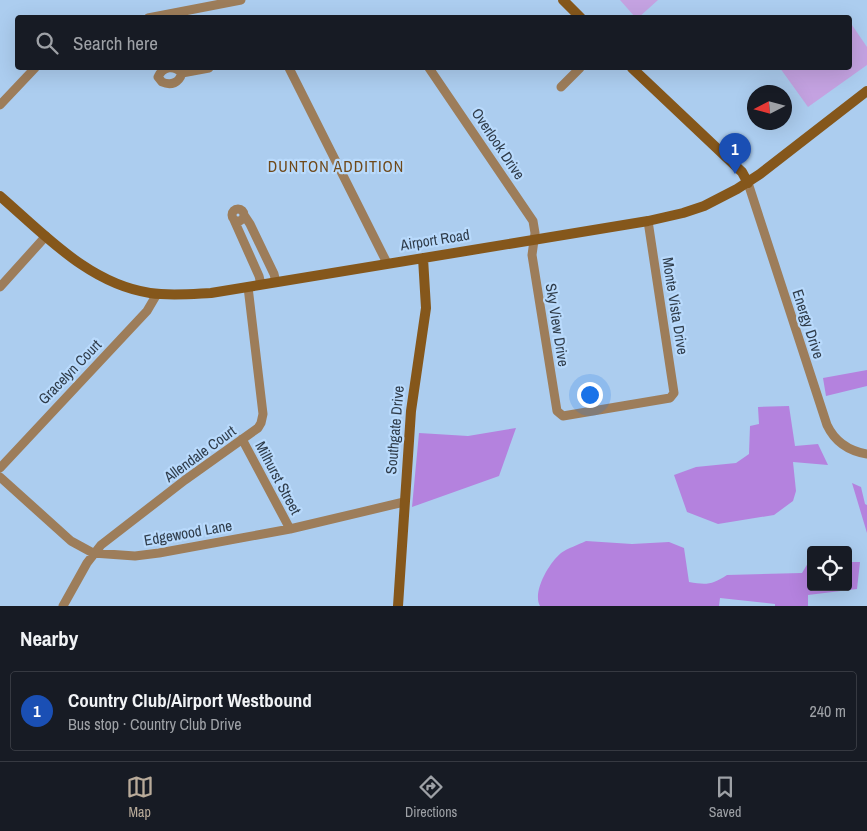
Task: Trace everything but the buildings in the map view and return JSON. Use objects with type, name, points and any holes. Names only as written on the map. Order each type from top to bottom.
[{"type":"street","points":[[164,15],[241,0]]},
{"type":"street","points":[[563,0],[577,15]]},
{"type":"street","points":[[0,104],[33,70]]},
{"type":"street","points":[[182,73],[198,70]]},
{"type":"street","points":[[290,70],[387,263]]},
{"type":"street","name":"Overlook Drive","points":[[430,70],[533,221],[534,239]]},
{"type":"street","points":[[561,87],[578,70]]},
{"type":"street","points":[[634,70],[742,172],[748,183]]},
{"type":"street","name":"Airport Road","points":[[0,196],[80,264],[99,276],[130,288],[157,294],[188,295],[248,287],[648,221],[683,213],[704,206],[748,183],[867,91]]},
{"type":"street","name":"Energy Drive","points":[[748,183],[827,425],[833,436],[841,443],[853,450],[867,454]]},
{"type":"street","points":[[261,284],[234,220],[232,213],[235,210],[242,211],[250,224],[276,282]]},
{"type":"street","name":"Monte Vista Drive","points":[[559,414],[565,416],[670,398],[673,395],[675,388],[648,221]]},
{"type":"street","points":[[0,287],[46,236]]},
{"type":"street","name":"Sky View Drive","points":[[534,239],[532,255],[559,414]]},
{"type":"street","name":"Southgate Drive","points":[[398,606],[412,395],[425,313],[426,291],[423,258]]},
{"type":"street","name":"Allendale Court","points":[[63,606],[94,553],[101,545],[262,424],[263,414],[248,287]]},
{"type":"street","name":"Gracelyn Court","points":[[0,468],[148,311],[157,294]]},
{"type":"street","name":"Milhurst Street","points":[[242,439],[290,529]]},
{"type":"street","name":"Edgewood Lane","points":[[0,477],[70,541],[94,553],[135,556],[290,529],[404,502]]},
{"type":"shaded area","points":[[620,0],[658,0],[641,15],[633,15]]},
{"type":"shaded area","points":[[852,25],[867,47],[867,65],[808,107],[781,70],[852,70]]},
{"type":"shaded area","points":[[867,370],[867,386],[826,396],[823,378]]},
{"type":"shaded area","points":[[789,406],[795,446],[818,444],[828,465],[793,462],[796,491],[793,501],[774,515],[718,524],[687,512],[674,475],[696,467],[736,463],[749,454],[750,426],[759,424],[758,407]]},
{"type":"shaded area","points":[[516,428],[499,476],[412,507],[419,433],[468,436]]},
{"type":"shaded area","points":[[852,483],[861,487],[865,504],[867,505],[867,533]]},
{"type":"shaded area","points":[[586,541],[632,544],[669,542],[684,548],[689,582],[709,583],[727,575],[802,573],[807,565],[807,591],[841,591],[808,595],[808,606],[775,606],[775,604],[720,598],[719,606],[540,606],[538,593],[547,570],[561,553]]},
{"type":"shaded area","points":[[852,562],[860,562],[857,589],[852,590]]},
{"type":"place","name":"Country Club/Airport Westbound","points":[[735,174]]},
{"type":"district","name":"DUNTON ADDITION","points":[[336,166]]}]
